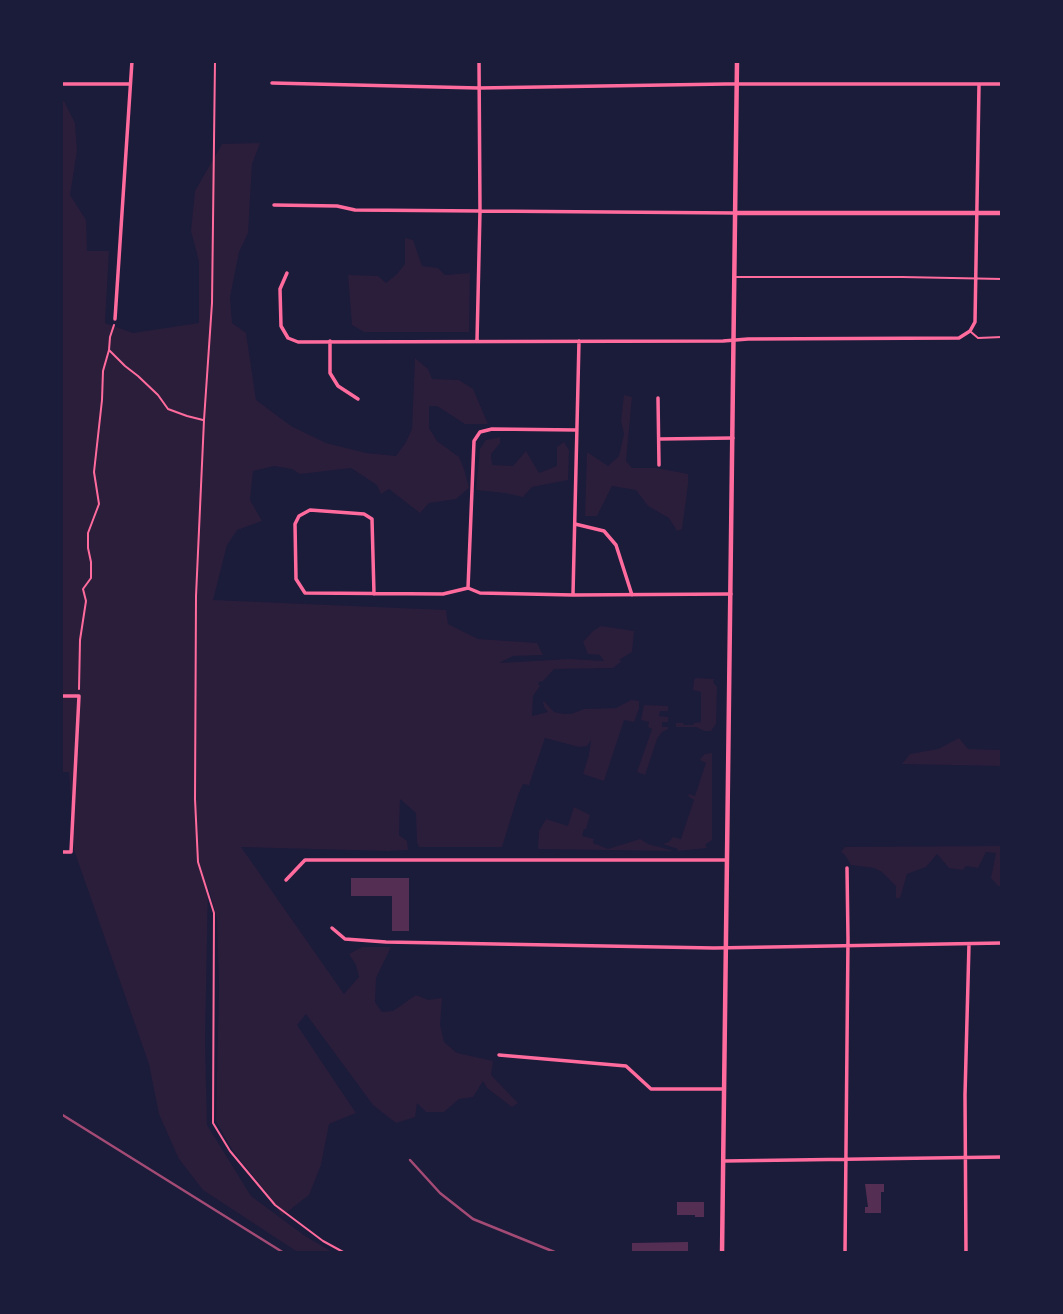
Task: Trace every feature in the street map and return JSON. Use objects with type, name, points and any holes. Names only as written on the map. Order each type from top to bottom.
[{"type":"street","points":[[115,319],[131,61]]},
{"type":"street","points":[[477,341],[479,61]]},
{"type":"street","points":[[722,1253],[737,61]]},
{"type":"street","points":[[272,83],[479,88],[1002,84]]},
{"type":"street","points":[[61,84],[129,84]]},
{"type":"street","points":[[287,273],[280,289],[281,326],[288,338],[298,342],[960,338],[970,331],[975,322],[979,85]]},
{"type":"street","points":[[274,205],[337,206],[355,210],[1002,213]]},
{"type":"street","points":[[330,341],[330,373],[338,386],[358,399]]},
{"type":"street","points":[[573,595],[579,341]]},
{"type":"street","points":[[658,398],[659,465]]},
{"type":"street","points":[[468,588],[474,441],[480,432],[492,429],[577,430]]},
{"type":"street","points":[[659,439],[733,438]]},
{"type":"street","points":[[374,594],[372,519],[364,514],[310,510],[299,516],[295,524],[296,579],[305,593],[374,594],[443,594],[468,588],[480,593],[731,594]]},
{"type":"street","points":[[575,524],[604,531],[610,538],[615,545],[632,595]]},
{"type":"street","points":[[61,696],[77,696],[71,852],[61,852]]},
{"type":"street","points":[[286,880],[305,860],[727,860]]},
{"type":"street","points":[[845,1253],[847,868]]},
{"type":"street","points":[[332,928],[345,939],[364,941],[726,948],[1002,943]]},
{"type":"street","points":[[966,1253],[965,1095],[969,944]]},
{"type":"street","points":[[499,1055],[626,1066],[651,1089],[724,1088]]},
{"type":"street","points":[[723,1161],[1002,1157]]},
{"type":"lane","points":[[735,278],[1002,279]]},
{"type":"lane","points":[[970,331],[978,338],[1002,338]]},
{"type":"path","points":[[215,61],[212,303],[196,596],[195,799],[198,862],[214,913],[213,1123],[230,1151],[275,1205],[323,1241],[345,1253]]},
{"type":"path","points":[[77,696],[80,640],[86,601],[83,589],[91,578],[89,533],[99,505],[94,472],[103,370],[115,319]]},
{"type":"path","points":[[109,350],[158,396],[168,409],[204,420]]},
{"type":"shaded area","points":[[61,100],[75,123],[77,151],[70,195],[86,220],[87,251],[109,251],[105,323],[133,333],[199,323],[199,261],[191,231],[195,191],[222,144],[260,143],[252,164],[248,233],[239,252],[230,297],[232,323],[246,333],[256,400],[291,426],[326,443],[366,453],[396,456],[412,429],[415,358],[428,369],[432,379],[459,380],[473,389],[488,424],[465,424],[437,406],[429,406],[429,428],[437,441],[459,457],[469,488],[456,499],[429,503],[420,513],[389,489],[381,494],[377,485],[351,468],[300,474],[292,469],[274,466],[253,471],[250,500],[262,521],[237,530],[227,545],[213,600],[446,610],[448,624],[478,639],[537,643],[543,655],[513,656],[499,663],[569,659],[604,661],[600,655],[588,654],[583,642],[593,631],[601,626],[634,631],[632,652],[619,660],[622,661],[613,668],[554,669],[538,684],[540,686],[533,696],[532,716],[548,712],[544,701],[554,712],[564,714],[584,709],[616,708],[631,700],[639,701],[639,709],[634,722],[624,720],[604,781],[583,774],[591,740],[587,746],[579,747],[545,738],[529,785],[523,784],[518,795],[502,847],[419,847],[416,813],[400,799],[399,835],[407,841],[408,850],[241,847],[344,994],[359,977],[349,954],[362,947],[391,947],[376,978],[375,1002],[382,1012],[393,1011],[416,995],[428,1000],[442,998],[440,1025],[444,1042],[457,1053],[493,1061],[491,1075],[518,1103],[512,1107],[487,1088],[483,1081],[473,1097],[459,1099],[444,1112],[426,1112],[417,1103],[415,1117],[396,1123],[373,1105],[306,1014],[297,1025],[356,1113],[329,1124],[321,1165],[309,1195],[282,1216],[233,1151],[216,1121],[219,987],[217,918],[208,886],[205,1041],[207,1125],[251,1196],[305,1236],[334,1253],[299,1253],[203,1190],[179,1159],[159,1114],[149,1064],[74,850],[69,772],[61,772]]},
{"type":"shaded area","points":[[405,238],[413,240],[422,266],[438,268],[445,275],[470,273],[469,332],[364,332],[352,325],[348,275],[378,276],[386,283],[405,264]]},
{"type":"shaded area","points":[[624,395],[632,397],[626,461],[632,468],[656,468],[688,474],[682,529],[677,531],[669,518],[648,506],[636,490],[612,486],[597,516],[585,516],[587,452],[608,466],[619,456],[624,434],[621,421]]},
{"type":"shaded area","points":[[500,437],[500,443],[491,454],[492,465],[513,466],[526,451],[539,473],[557,466],[557,447],[564,442],[569,450],[568,480],[532,487],[523,497],[476,490],[480,449],[486,440]]},
{"type":"shaded area","points":[[696,678],[714,679],[717,687],[716,724],[711,731],[696,727],[676,727],[676,723],[693,725],[701,722],[701,692],[693,690]]},
{"type":"shaded area","points":[[644,705],[668,706],[668,711],[660,711],[659,716],[668,717],[668,722],[662,722],[662,727],[668,729],[657,739],[645,775],[637,772],[652,729],[648,727],[649,722],[641,720]]},
{"type":"shaded area","points":[[959,738],[968,749],[1002,750],[1002,766],[902,764],[910,754],[938,749]]},
{"type":"shaded area","points":[[712,753],[712,840],[705,845],[707,848],[678,851],[663,844],[673,837],[681,839],[694,800],[688,796],[695,796],[706,763],[700,760],[705,754]]},
{"type":"shaded area","points":[[574,807],[590,815],[582,836],[594,839],[593,843],[608,849],[640,839],[674,851],[538,849],[539,831],[546,819],[568,826]]},
{"type":"shaded area","points":[[1002,846],[1002,886],[998,886],[991,878],[996,853],[986,852],[978,868],[966,866],[963,870],[949,868],[937,854],[926,867],[907,874],[900,898],[896,898],[896,886],[882,872],[874,868],[851,865],[841,852],[845,847]]},
{"type":"building","points":[[351,878],[409,878],[409,931],[392,931],[392,896],[351,896]]},
{"type":"building","points":[[865,1184],[884,1184],[884,1192],[881,1192],[881,1213],[865,1213],[865,1207],[868,1207]]},
{"type":"building","points":[[677,1202],[704,1202],[704,1217],[677,1215]]},
{"type":"building","points":[[688,1242],[688,1253],[632,1253],[632,1243]]},
{"type":"railway","points":[[61,1114],[284,1253]]},
{"type":"railway","points":[[410,1160],[440,1193],[473,1219],[557,1253]]}]
